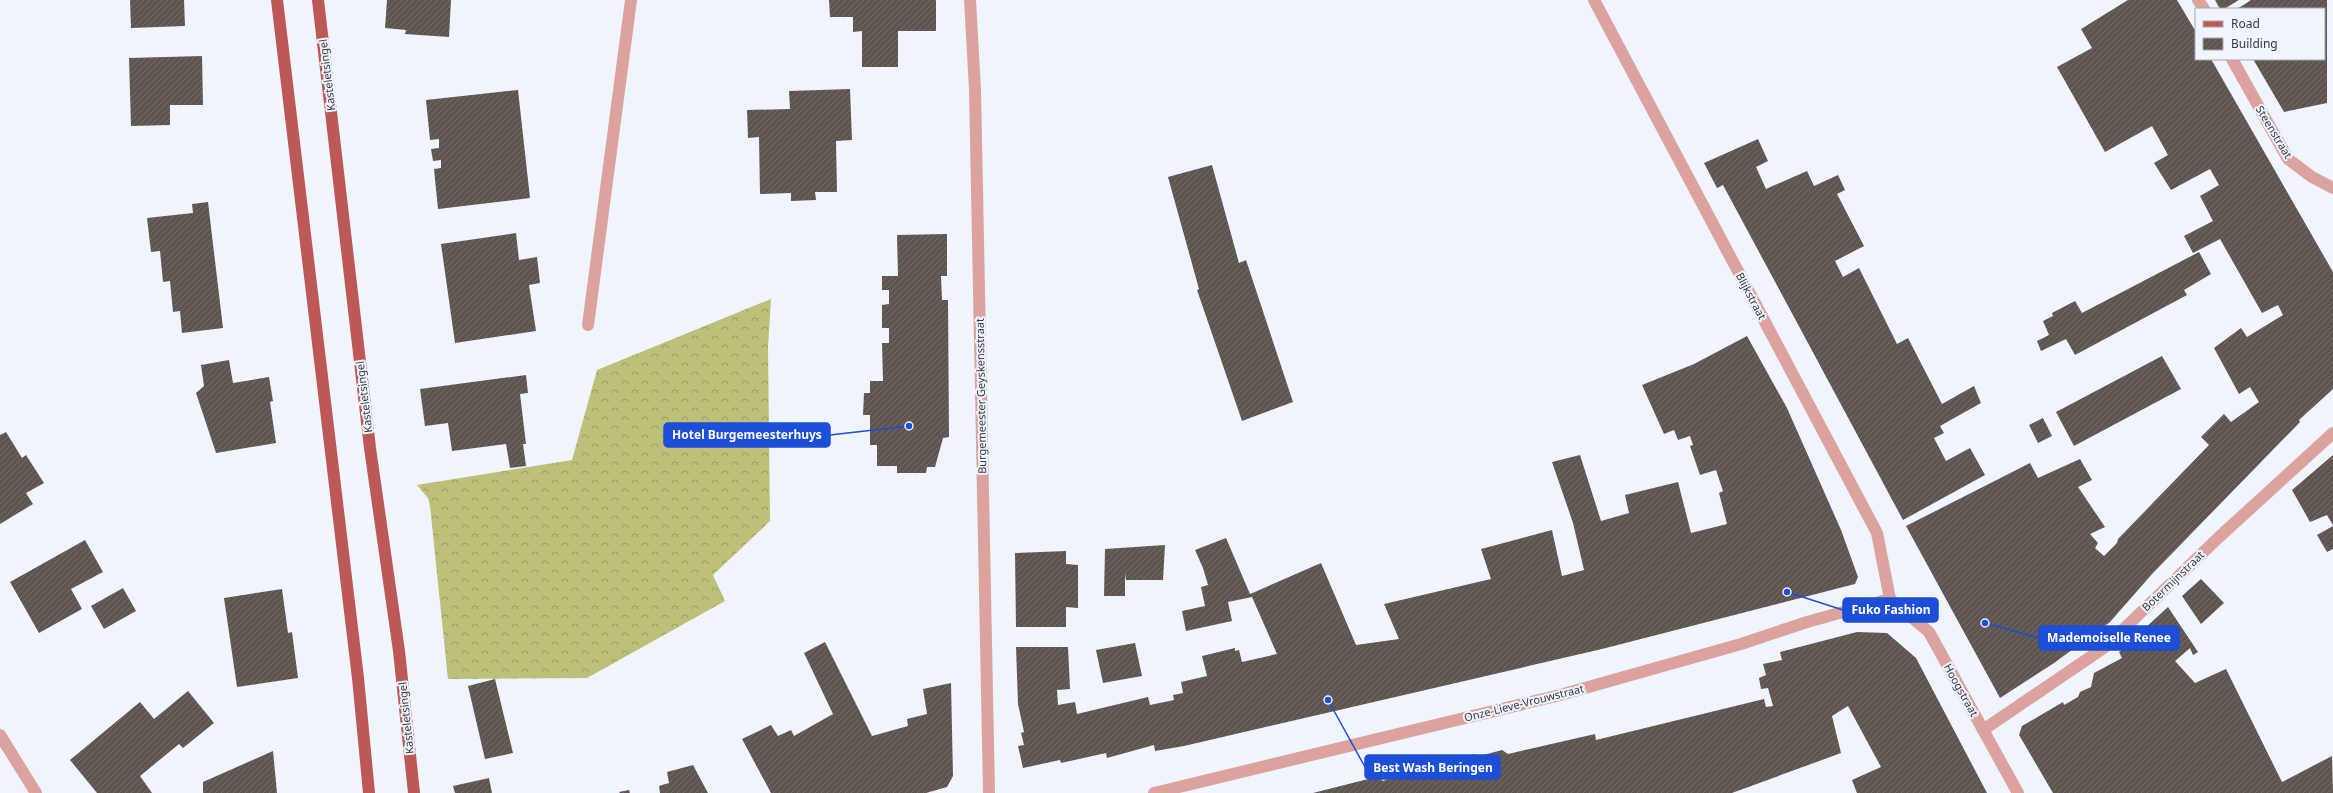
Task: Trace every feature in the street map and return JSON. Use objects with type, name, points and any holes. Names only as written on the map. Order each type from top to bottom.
[{"type":"main road","points":[[276,0],[357,670],[369,793]]},
{"type":"main road","name":"Kasteletsingel","points":[[318,0],[368,432],[399,651],[414,793]]},
{"type":"street","points":[[588,325],[631,0]]},
{"type":"street","name":"Burgemeester Geyskensstraat","points":[[970,0],[975,89],[989,793]]},
{"type":"street","name":"Blijkstraat","points":[[1594,0],[1877,533],[1890,599]]},
{"type":"street","name":"Steenstraat","points":[[2233,60],[2288,159],[2312,177],[2333,188]]},
{"type":"street","name":"Botermijnstraat","points":[[1983,730],[2105,647],[2217,539],[2333,433]]},
{"type":"street","name":"Hoogstraat","points":[[1890,599],[1928,632],[2018,793]]},
{"type":"street","name":"Onze-Lieve-Vrouwstraat","points":[[1154,793],[1560,695],[1741,644],[1807,622],[1890,599]]},
{"type":"street","points":[[0,735],[36,793]]},
{"type":"green space","points":[[771,299],[768,347],[770,521],[713,575],[725,601],[587,678],[448,679],[430,506],[428,498],[417,485],[572,460],[597,370]]},
{"type":"building","points":[[130,0],[184,0],[185,26],[131,28]]},
{"type":"building","points":[[387,0],[451,0],[449,37],[405,34],[406,30],[385,28]]},
{"type":"building","points":[[829,0],[936,0],[936,31],[898,31],[898,67],[862,67],[862,31],[853,32],[853,17],[830,17]]},
{"type":"building","points":[[2128,0],[2177,0],[2195,30],[2195,60],[2212,60],[2333,272],[2333,389],[2299,420],[2300,422],[2152,574],[2110,622],[2054,663],[2000,698],[1906,526],[2030,463],[2038,478],[2080,459],[2092,480],[2078,487],[2105,527],[2090,534],[2098,543],[2095,548],[2104,556],[2117,543],[2118,539],[2209,445],[2201,437],[2224,414],[2231,422],[2259,402],[2250,387],[2239,394],[2214,348],[2241,328],[2247,337],[2283,315],[2278,305],[2262,313],[2220,239],[2193,253],[2184,236],[2213,221],[2200,196],[2219,185],[2210,169],[2171,190],[2154,163],[2168,155],[2152,126],[2105,152],[2057,67],[2092,48],[2081,29]]},
{"type":"building","points":[[2215,0],[2239,0],[2226,8],[2219,8]]},
{"type":"building","points":[[2251,0],[2327,0],[2327,103],[2284,112],[2254,60],[2325,60],[2325,8],[2239,8]]},
{"type":"building","points":[[202,56],[203,105],[170,105],[170,125],[131,126],[129,58]]},
{"type":"building","points":[[850,89],[852,140],[836,141],[837,192],[815,192],[816,200],[791,201],[791,193],[760,194],[759,137],[748,138],[747,110],[790,109],[789,91]]},
{"type":"building","points":[[518,90],[530,198],[438,209],[434,169],[441,168],[441,160],[433,161],[431,149],[439,148],[439,139],[430,140],[426,100]]},
{"type":"building","points":[[1758,139],[1768,161],[1756,167],[1766,189],[1807,171],[1814,186],[1838,175],[1845,190],[1837,194],[1864,246],[1835,261],[1843,277],[1859,268],[1897,344],[1908,338],[1942,404],[1974,386],[1981,403],[1940,426],[1944,433],[1934,438],[1946,461],[1970,448],[1985,475],[1903,520],[1723,185],[1717,188],[1704,163]]},
{"type":"building","points":[[1212,165],[1239,263],[1246,260],[1293,402],[1242,421],[1197,290],[1199,289],[1168,177]]},
{"type":"building","points":[[208,202],[223,328],[182,333],[180,311],[173,312],[170,281],[163,282],[160,251],[151,252],[147,218],[193,213],[192,204]]},
{"type":"building","points":[[516,233],[519,260],[537,257],[540,283],[529,285],[536,331],[455,343],[441,244]]},
{"type":"building","points":[[947,234],[947,276],[941,276],[942,300],[948,300],[949,437],[943,438],[935,467],[927,467],[926,473],[897,473],[897,466],[877,466],[877,445],[870,445],[870,415],[863,415],[864,393],[870,393],[870,381],[883,381],[882,343],[889,343],[889,328],[882,328],[882,305],[889,304],[889,290],[882,290],[882,276],[898,276],[897,235]]},
{"type":"building","points":[[2199,252],[2211,274],[2184,290],[2187,295],[2075,355],[2066,339],[2041,351],[2037,341],[2049,335],[2043,321],[2053,316],[2052,313],[2075,301],[2082,313]]},
{"type":"building","points":[[1747,336],[1787,408],[1841,530],[1858,577],[1855,584],[1602,649],[1184,746],[1155,751],[1154,745],[1107,758],[1106,753],[1061,763],[1060,760],[1023,768],[1018,746],[1024,745],[1021,733],[1024,732],[1018,704],[1016,647],[1068,647],[1070,689],[1057,690],[1058,705],[1075,702],[1077,714],[1148,697],[1150,705],[1174,700],[1173,695],[1183,693],[1181,682],[1207,676],[1202,656],[1235,648],[1235,651],[1239,650],[1242,662],[1277,654],[1252,597],[1228,602],[1232,621],[1186,631],[1182,611],[1205,606],[1201,587],[1208,585],[1203,568],[1195,550],[1226,538],[1250,594],[1321,563],[1356,645],[1399,639],[1384,604],[1491,579],[1481,549],[1552,530],[1562,576],[1584,570],[1573,523],[1552,462],[1580,455],[1601,521],[1629,513],[1625,495],[1678,482],[1691,533],[1727,524],[1719,493],[1723,491],[1716,470],[1700,475],[1690,446],[1693,445],[1690,436],[1678,440],[1674,430],[1664,434],[1642,385],[1694,364]]},
{"type":"building","points":[[2162,356],[2181,389],[2074,446],[2056,412]]},
{"type":"building","points":[[229,360],[233,383],[269,377],[273,401],[270,402],[276,443],[216,453],[196,393],[204,386],[201,365]]},
{"type":"building","points":[[526,375],[528,393],[520,394],[526,444],[523,444],[526,466],[510,468],[506,444],[452,451],[448,423],[425,426],[420,389]]},
{"type":"building","points":[[2043,418],[2052,436],[2038,443],[2029,425]]},
{"type":"building","points":[[6,432],[22,458],[26,455],[44,483],[26,493],[33,504],[0,524],[0,435]]},
{"type":"building","points":[[2333,455],[2333,525],[2327,515],[2310,522],[2292,490]]},
{"type":"building","points":[[2333,526],[2333,549],[2327,552],[2317,535]]},
{"type":"building","points":[[85,540],[103,572],[71,589],[82,609],[39,633],[10,582]]},
{"type":"building","points":[[1165,545],[1163,580],[1126,580],[1125,573],[1125,596],[1104,596],[1105,549]]},
{"type":"building","points":[[1066,551],[1066,564],[1078,565],[1078,608],[1066,607],[1066,627],[1016,627],[1015,553]]},
{"type":"building","points":[[2201,579],[2224,603],[2201,624],[2182,596]]},
{"type":"building","points":[[123,588],[136,611],[104,629],[91,606]]},
{"type":"building","points":[[282,589],[288,633],[292,632],[298,678],[237,687],[224,598]]},
{"type":"building","points":[[2168,607],[2198,652],[2193,655],[2190,648],[2175,661],[2195,683],[2226,669],[2282,782],[2332,756],[2333,793],[2053,793],[2019,735],[2022,726],[2063,702],[2064,705],[2078,697],[2080,692],[2091,687],[2094,673],[2122,658],[2119,652]]},
{"type":"building","points":[[1857,632],[1887,633],[1916,658],[1987,793],[1857,793],[1852,780],[1881,767],[1848,706],[1832,716],[1841,753],[1732,793],[1313,793],[1380,776],[1382,781],[1411,774],[1410,770],[1475,754],[1476,757],[1502,750],[1508,754],[1595,734],[1596,740],[1764,699],[1766,707],[1773,706],[1768,688],[1761,689],[1759,678],[1766,675],[1763,664],[1782,660],[1780,652]]},
{"type":"building","points":[[825,642],[872,736],[908,726],[907,719],[927,714],[923,689],[951,683],[953,776],[947,787],[926,793],[771,793],[742,739],[771,725],[778,736],[791,730],[794,736],[833,714],[804,653]]},
{"type":"building","points":[[1135,643],[1142,676],[1103,683],[1096,650]]},
{"type":"building","points":[[495,679],[513,753],[485,759],[468,686]]},
{"type":"building","points":[[188,691],[214,723],[183,748],[179,744],[140,776],[152,793],[97,793],[70,760],[140,702],[154,719]]},
{"type":"building","points":[[273,751],[277,793],[203,793],[203,782]]},
{"type":"building","points":[[693,765],[708,793],[660,793],[659,786],[669,783],[667,772]]},
{"type":"building","points":[[489,778],[492,793],[455,793],[453,786]]},
{"type":"building","points":[[629,790],[630,793],[619,792]]},
{"type":"place","name":"Hotel Burgemeesterhuys","points":[[909,426]]},
{"type":"place","name":"Fuko Fashion","points":[[1787,592]]},
{"type":"place","name":"Mademoiselle Renee","points":[[1985,623]]},
{"type":"place","name":"Best Wash Beringen","points":[[1328,700]]}]
